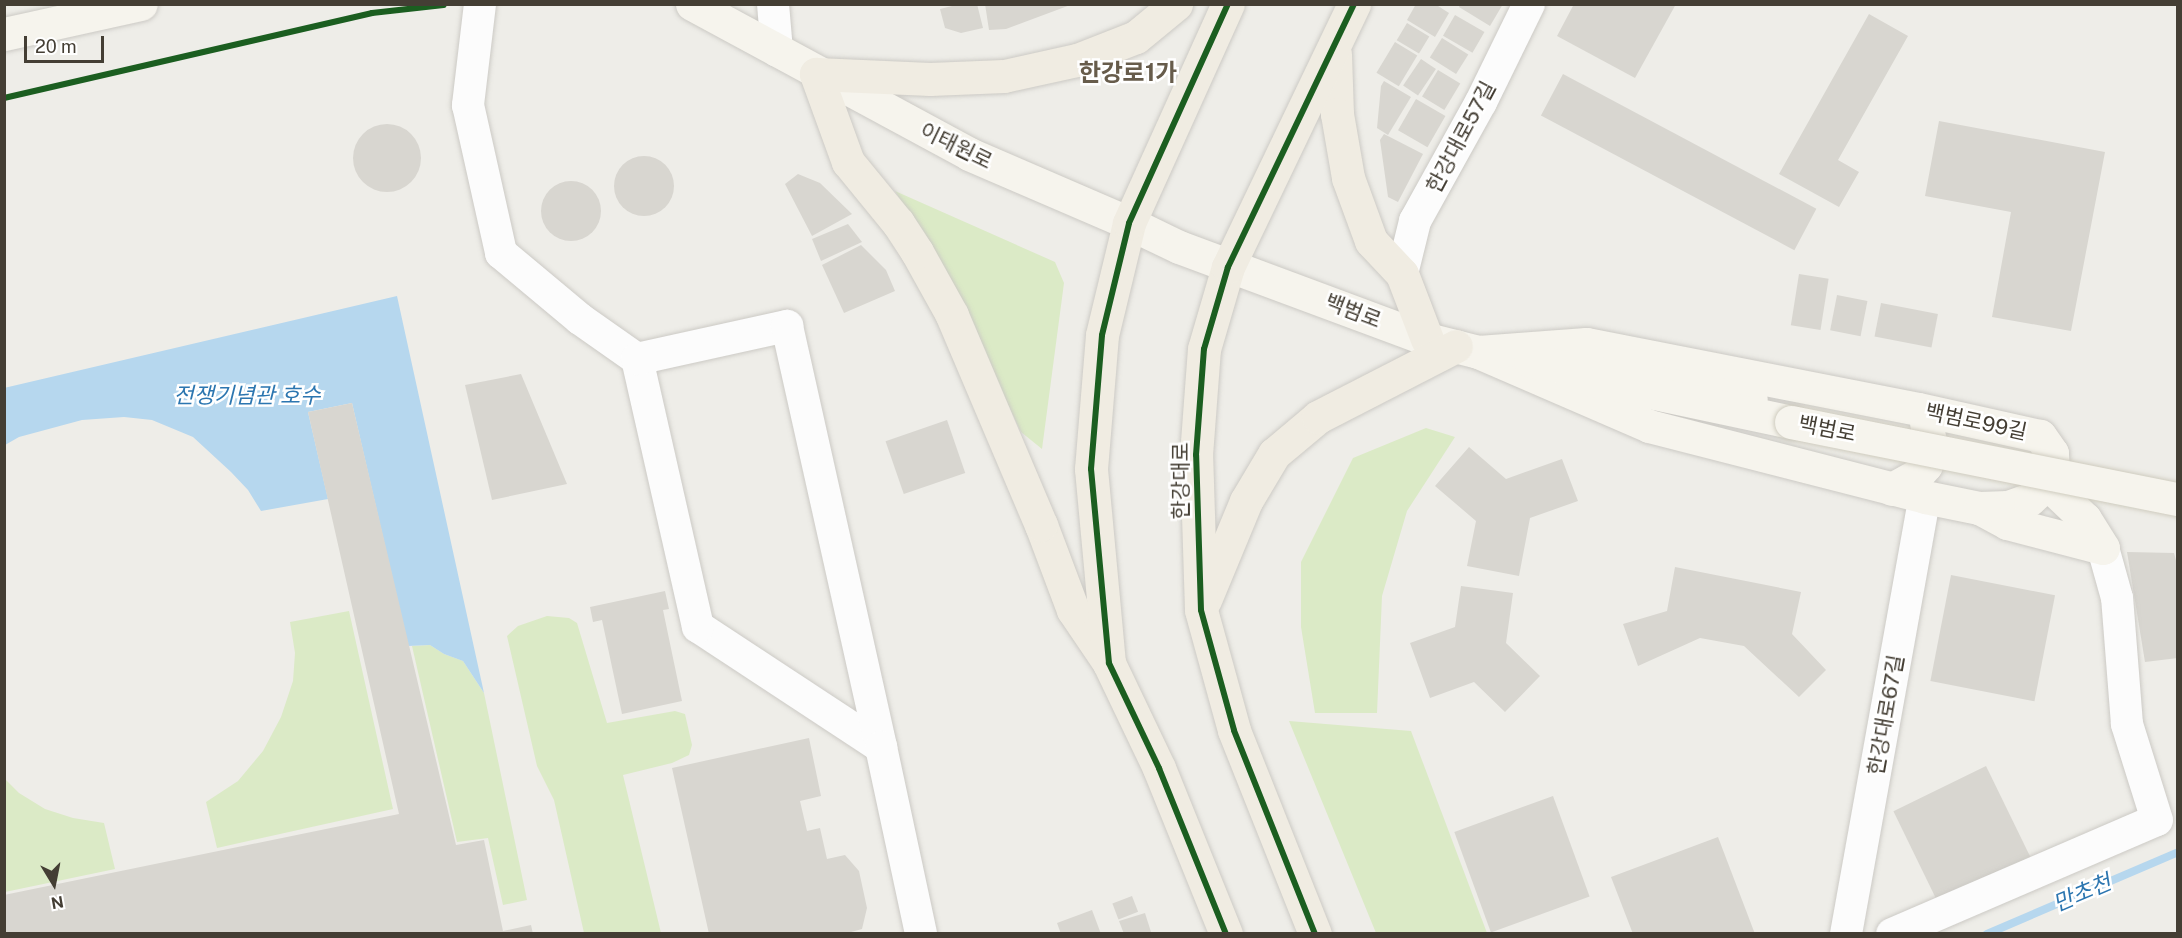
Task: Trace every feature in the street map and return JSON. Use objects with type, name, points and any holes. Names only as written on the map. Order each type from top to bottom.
[{"type":"main road","points":[[4,34],[141,4]]},
{"type":"main road","name":"이태원로","points":[[692,4],[816,74],[969,154],[1228,267]]},
{"type":"main road","points":[[1176,4],[1136,37],[1077,60],[1004,76],[930,80],[816,74],[848,162],[918,252],[952,315],[1041,525],[1073,610],[1109,663],[1159,768],[1226,933]]},
{"type":"main road","points":[[1109,663],[1091,464],[1102,335],[1130,223],[1228,4]]},
{"type":"main road","name":"한강대로","points":[[1315,933],[1233,730],[1201,610],[1196,455],[1204,349],[1228,267],[1260,196],[1335,50],[1354,4]]},
{"type":"main road","points":[[1335,50],[1337,114],[1348,178],[1371,242],[1402,274],[1454,346],[1649,426],[1925,497],[1979,508],[2008,507],[2030,499],[2047,483],[2085,519],[2103,548]]},
{"type":"main road","name":"백범로","points":[[1228,267],[1454,346],[1615,386],[1793,414],[2178,483]]},
{"type":"main road","name":"백범로99길","points":[[1454,346],[1586,345],[1918,409],[2040,436],[2048,443],[2054,464],[2047,483]]},
{"type":"main road","points":[[1201,610],[1246,501],[1274,454],[1318,417],[1454,346]]},
{"type":"main road","points":[[1892,489],[1917,475],[1926,465],[1931,446],[1929,429],[1918,409]]},
{"type":"main road","name":"백범로","points":[[1793,414],[2178,499]]},
{"type":"main road","points":[[1979,508],[2007,523],[2103,548]]},
{"type":"street","points":[[480,4],[468,105],[501,253],[580,319],[638,359],[698,627],[881,747]]},
{"type":"street","points":[[773,4],[777,51]]},
{"type":"street","name":"한강대로57길","points":[[1402,274],[1415,221],[1481,102],[1529,4]]},
{"type":"street","points":[[638,359],[787,326],[921,933]]},
{"type":"street","name":"한강대로67길","points":[[1846,933],[1925,497]]},
{"type":"street","points":[[1892,933],[2157,820],[2127,724],[2117,598],[2103,548]]},
{"type":"green space","points":[[895,191],[1055,262],[1064,283],[1042,449],[1021,432],[942,266]]},
{"type":"green space","points":[[1426,428],[1455,437],[1407,511],[1382,596],[1377,713],[1315,713],[1301,627],[1301,562],[1353,458]]},
{"type":"green space","points":[[349,611],[393,809],[217,848],[206,802],[238,781],[263,751],[281,717],[293,681],[295,653],[290,622]]},
{"type":"green space","points":[[547,616],[569,618],[577,623],[607,723],[675,711],[685,714],[692,745],[689,755],[672,763],[623,775],[661,933],[584,933],[554,800],[537,766],[507,636],[518,626]]},
{"type":"green space","points":[[430,645],[444,654],[463,661],[484,693],[527,900],[503,905],[488,838],[457,842],[412,646]]},
{"type":"green space","points":[[1289,721],[1411,731],[1487,933],[1376,933]]},
{"type":"green space","points":[[5,779],[19,793],[45,809],[73,818],[104,823],[115,869],[5,892]]},
{"type":"water","name":"전쟁기념관 호수","points":[[397,296],[484,693],[463,661],[444,654],[430,645],[408,646],[352,403],[308,412],[328,499],[261,511],[248,490],[193,437],[152,420],[124,417],[82,420],[19,437],[5,445],[4,388]]},
{"type":"building","points":[[960,4],[977,4],[983,28],[961,33],[945,28],[940,9]]},
{"type":"building","points":[[985,4],[1073,4],[1006,29],[989,30]]},
{"type":"building","points":[[1416,4],[1435,4],[1449,13],[1435,37],[1407,20]]},
{"type":"building","points":[[1460,4],[1503,4],[1490,26],[1459,7]]},
{"type":"building","points":[[1574,4],[1676,4],[1635,78],[1557,36]]},
{"type":"building","points":[[1869,14],[1908,36],[1838,160],[1859,172],[1839,207],[1779,174]]},
{"type":"building","points":[[1455,15],[1484,32],[1472,53],[1443,36]]},
{"type":"building","points":[[1407,23],[1429,36],[1419,54],[1397,40]]},
{"type":"building","points":[[1442,38],[1468,54],[1456,74],[1430,58]]},
{"type":"building","points":[[1395,42],[1417,55],[1399,86],[1376,73]]},
{"type":"building","points":[[1421,59],[1436,69],[1418,96],[1403,86]]},
{"type":"building","points":[[1438,70],[1460,83],[1444,110],[1422,97]]},
{"type":"building","points":[[1563,74],[1816,209],[1794,250],[1541,115]]},
{"type":"building","points":[[1384,81],[1411,97],[1388,135],[1377,128],[1381,86]]},
{"type":"building","points":[[1416,99],[1445,116],[1427,147],[1398,130]]},
{"type":"building","points":[[1939,121],[2105,152],[2071,331],[1992,317],[2011,212],[1925,196]]},
{"type":"building","points":[[380,124],[394,124],[406,129],[416,139],[421,158],[416,177],[406,187],[394,192],[380,192],[368,187],[358,177],[353,165],[353,151],[358,139],[368,129]]},
{"type":"building","points":[[1384,134],[1423,154],[1398,202],[1388,197],[1380,140]]},
{"type":"building","points":[[638,156],[650,156],[661,161],[669,169],[674,186],[672,198],[661,211],[650,216],[638,216],[627,211],[619,203],[614,192],[614,180],[619,169],[627,161]]},
{"type":"building","points":[[798,174],[820,183],[852,214],[812,236],[785,184]]},
{"type":"building","points":[[565,181],[577,181],[588,186],[596,194],[601,211],[599,223],[588,236],[577,241],[565,241],[554,236],[546,228],[541,217],[541,205],[546,194],[554,186]]},
{"type":"building","points":[[848,224],[862,242],[821,261],[812,239]]},
{"type":"building","points":[[861,245],[886,270],[895,291],[844,313],[822,265]]},
{"type":"building","points":[[1799,274],[1829,279],[1820,330],[1791,325]]},
{"type":"building","points":[[1837,295],[1867,301],[1861,336],[1830,330]]},
{"type":"building","points":[[1881,303],[1938,314],[1931,347],[1875,336]]},
{"type":"building","points":[[521,374],[567,484],[492,500],[465,385]]},
{"type":"building","points":[[352,403],[456,845],[484,840],[503,931],[531,925],[533,934],[4,934],[4,895],[399,814],[308,412]]},
{"type":"building","points":[[947,420],[965,473],[904,494],[886,441]]},
{"type":"building","points":[[1469,447],[1506,479],[1562,459],[1578,501],[1530,518],[1519,576],[1467,566],[1476,521],[1435,486]]},
{"type":"building","points":[[2127,552],[2174,553],[2178,568],[2178,658],[2145,662]]},
{"type":"building","points":[[1675,567],[1801,592],[1792,634],[1826,670],[1799,697],[1744,646],[1700,638],[1638,666],[1623,624],[1667,611]]},
{"type":"building","points":[[1951,575],[2055,595],[2034,701],[1930,681]]},
{"type":"building","points":[[1461,586],[1513,593],[1506,643],[1540,676],[1505,712],[1474,682],[1430,698],[1410,643],[1455,627]]},
{"type":"building","points":[[665,591],[669,609],[663,610],[682,701],[622,714],[602,620],[593,622],[590,607]]},
{"type":"building","points":[[809,738],[821,796],[800,801],[807,831],[820,828],[827,859],[845,855],[859,871],[867,908],[862,929],[844,934],[709,934],[672,768]]},
{"type":"building","points":[[1986,766],[2032,859],[1939,905],[1893,811]]},
{"type":"building","points":[[1553,796],[1590,897],[1491,932],[1454,832]]},
{"type":"building","points":[[1718,837],[1755,934],[1633,934],[1611,877]]},
{"type":"building","points":[[1132,896],[1138,912],[1118,919],[1112,904]]},
{"type":"building","points":[[1092,910],[1101,934],[1061,934],[1057,923]]},
{"type":"building","points":[[1145,913],[1151,932],[1124,934],[1119,921]]},
{"type":"waterway","name":"만초천","points":[[1987,934],[2178,852]]},
{"type":"cycle path","points":[[1226,934],[1159,768],[1109,663],[1091,469],[1102,335],[1129,223],[1228,4]]},
{"type":"cycle path","points":[[1315,934],[1234,730],[1201,610],[1196,455],[1204,349],[1228,267],[1354,4]]},
{"type":"cycle path","points":[[4,98],[372,13],[444,5]]},
{"type":"district","name":"한강로1가","points":[[1128,73]]}]
